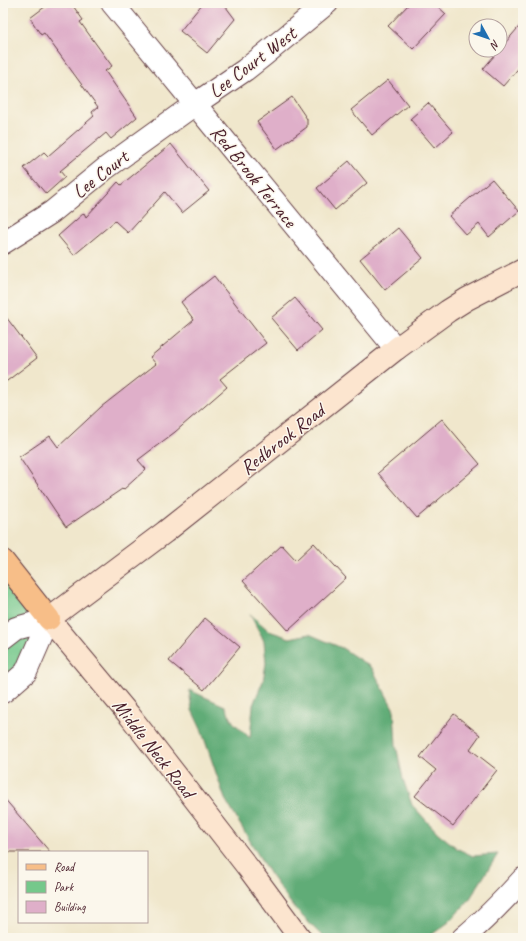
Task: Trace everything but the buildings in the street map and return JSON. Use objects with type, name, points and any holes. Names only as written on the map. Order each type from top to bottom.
[{"type":"main road","name":"Redbrook Road","points":[[49,619],[165,532],[396,348],[448,311],[523,270]]},
{"type":"main road","name":"Middle Neck Road","points":[[3,561],[130,716],[249,869],[300,938]]},
{"type":"street","name":"Red Brook Terrace","points":[[112,3],[396,348]]},
{"type":"street","name":"Lee Court West","points":[[195,104],[245,70],[327,3]]},
{"type":"street","name":"Lee Court","points":[[3,243],[52,212],[106,168],[195,104]]},
{"type":"street","points":[[3,638],[16,628],[49,619]]},
{"type":"street","points":[[3,692],[26,672],[49,619]]},
{"type":"street","points":[[463,938],[489,916],[523,879]]},
{"type":"green space","points":[[3,558],[48,617],[3,636]]},
{"type":"green space","points":[[250,614],[269,631],[290,638],[309,634],[342,648],[372,668],[394,710],[396,745],[403,779],[412,805],[438,833],[458,849],[473,856],[498,854],[469,900],[449,922],[427,938],[324,938],[295,909],[269,873],[225,799],[201,729],[192,710],[189,690],[225,706],[233,722],[250,738],[253,705],[263,681],[266,663],[264,641]]},
{"type":"green space","points":[[40,627],[19,671],[3,685],[3,646]]}]
